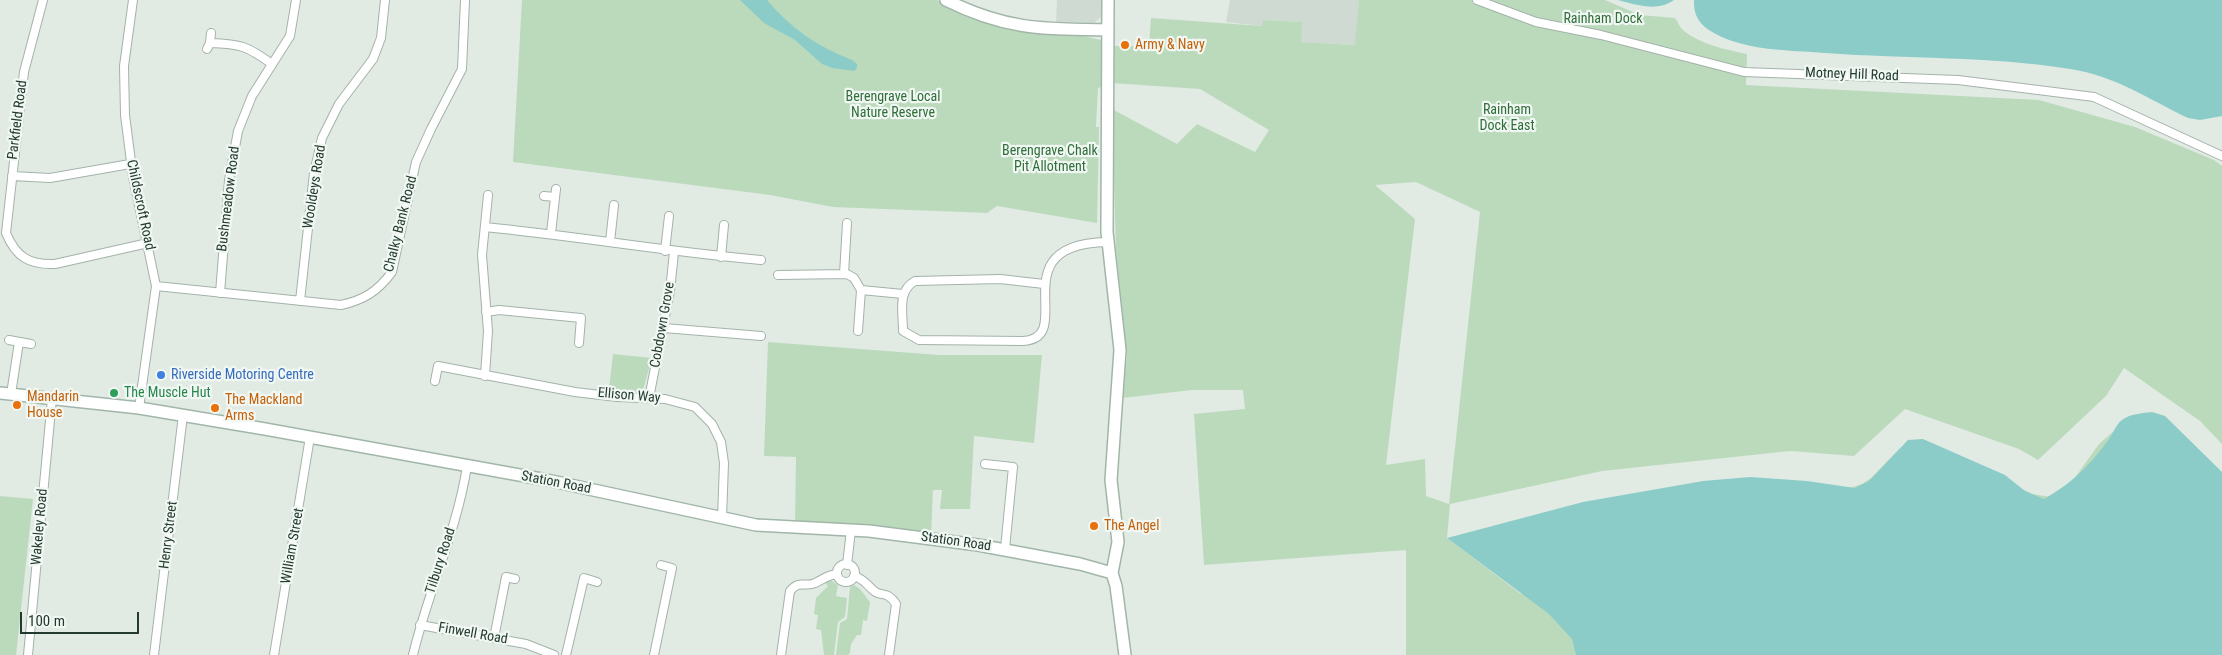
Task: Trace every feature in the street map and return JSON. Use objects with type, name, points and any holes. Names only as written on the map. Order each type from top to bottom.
[{"type":"main road","points":[[946,0],[991,20],[1018,26],[1052,30],[1107,30]]},
{"type":"main road","points":[[1108,0],[1107,242],[1120,350],[1111,475],[1118,542],[1112,573],[1116,586],[1125,655]]},
{"type":"main road","name":"Station Road","points":[[6,394],[139,408],[310,437],[547,480],[756,525],[851,530],[1005,549],[1080,564],[1112,573]]},
{"type":"street","name":"Parkfield Road","points":[[43,0],[24,72],[6,233],[11,245],[30,262],[55,264],[148,244]]},
{"type":"street","name":"Childscroft Road","points":[[133,0],[127,34],[124,78],[125,115],[130,164],[156,286],[139,408]]},
{"type":"street","name":"Bushmeadow Road","points":[[220,292],[229,180],[238,131],[252,96],[290,36],[296,0]]},
{"type":"street","name":"Wooldeys Road","points":[[300,301],[314,173],[322,138],[339,104],[373,59],[381,38],[386,0]]},
{"type":"street","name":"Chalky Bank Road","points":[[156,286],[341,305],[357,302],[372,294],[384,283],[392,272],[416,162],[430,129],[462,69],[466,0]]},
{"type":"street","name":"Motney Hill Road","points":[[1477,0],[1536,22],[1601,35],[1744,72],[1958,80],[2089,96],[2116,106],[2222,156]]},
{"type":"street","points":[[211,33],[209,46],[236,44],[250,49],[272,64]]},
{"type":"street","points":[[12,176],[50,178],[130,164]]},
{"type":"street","points":[[544,196],[555,193],[551,233]]},
{"type":"street","points":[[485,376],[488,348],[482,255],[488,195]]},
{"type":"street","points":[[610,242],[614,205]]},
{"type":"street","points":[[665,250],[668,216]]},
{"type":"street","points":[[844,274],[847,223]]},
{"type":"street","points":[[721,257],[724,225]]},
{"type":"street","points":[[485,227],[551,233],[674,252],[761,260]]},
{"type":"street","points":[[1044,284],[1000,279],[915,281],[906,286],[903,294],[903,331],[919,340],[1024,341],[1038,338],[1045,327],[1044,284],[1053,262],[1065,250],[1082,244],[1107,242]]},
{"type":"street","name":"Cobdown Grove","points":[[649,398],[664,328],[674,252]]},
{"type":"street","points":[[778,275],[844,274],[854,278],[861,290],[858,331]]},
{"type":"street","points":[[861,290],[903,294]]},
{"type":"street","points":[[486,312],[498,310],[581,318],[579,343]]},
{"type":"street","points":[[664,328],[761,336]]},
{"type":"street","points":[[9,340],[31,344]]},
{"type":"street","points":[[6,394],[20,342]]},
{"type":"street","name":"Ellison Way","points":[[435,381],[438,366],[575,392],[679,401],[695,407],[708,418],[724,451],[722,518]]},
{"type":"street","name":"Wakeley Road","points":[[28,655],[52,399]]},
{"type":"street","name":"Henry Street","points":[[154,655],[183,415]]},
{"type":"street","name":"William Street","points":[[274,655],[310,437]]},
{"type":"street","points":[[985,464],[1013,467],[1005,549]]},
{"type":"street","name":"Tilbury Road","points":[[413,655],[420,625],[460,501],[467,466]]},
{"type":"street","points":[[847,565],[851,530]]},
{"type":"street","points":[[654,655],[672,568],[661,565]]},
{"type":"street","points":[[847,565],[853,568],[854,576],[850,581],[844,582],[840,580],[837,574],[840,567],[847,565]]},
{"type":"street","points":[[781,655],[790,591],[799,584],[814,584],[827,576],[837,574]]},
{"type":"street","points":[[854,576],[865,580],[874,592],[890,596],[896,604],[889,655]]},
{"type":"street","points":[[494,638],[506,577],[515,579]]},
{"type":"street","points":[[566,655],[584,578],[597,582]]},
{"type":"street","name":"Finwell Road","points":[[420,625],[526,644],[554,655]]},
{"type":"shaded area","points":[[1057,0],[1102,0],[1101,17],[1093,24],[1056,24]]},
{"type":"shaded area","points":[[1230,0],[1359,0],[1356,45],[1300,42],[1302,22],[1263,20],[1262,26],[1226,22]]},
{"type":"green space","name":"Berengrave Local Nature Reserve","points":[[522,0],[937,0],[965,16],[1006,28],[1044,35],[1071,33],[1101,40],[1101,87],[1098,88],[1096,127],[1099,127],[1097,223],[997,206],[987,213],[833,207],[770,195],[513,162]]},
{"type":"green space","points":[[1359,0],[1605,0],[1640,15],[1675,18],[1683,30],[1698,40],[1747,54],[1746,85],[2039,100],[2135,127],[2214,160],[2222,166],[2222,444],[2200,421],[2124,368],[2106,396],[2038,460],[2019,449],[1905,409],[1854,456],[1790,451],[1602,471],[1450,504],[1447,538],[1521,594],[1862,484],[1871,478],[1900,448],[1992,473],[2032,494],[2051,497],[2069,486],[2099,444],[2122,424],[2222,655],[1577,655],[1574,643],[1576,655],[1406,655],[1406,550],[1204,565],[1194,414],[1245,409],[1243,390],[1192,390],[1122,398],[1127,356],[1116,249],[1112,109],[1177,144],[1197,124],[1255,152],[1269,130],[1200,89],[1111,83],[1112,46],[1149,46],[1151,18],[1262,26],[1263,20],[1302,22],[1301,42],[1355,45]],"holes":[[[1416,182],[1480,212],[1449,504],[1426,496],[1425,459],[1386,465],[1415,219],[1375,185]]]},
{"type":"green space","points":[[768,342],[939,355],[1042,355],[1034,443],[974,436],[970,509],[940,509],[942,490],[933,490],[931,536],[795,522],[796,457],[764,456]]},
{"type":"green space","points":[[613,354],[652,358],[643,390],[640,392],[609,389]]},
{"type":"green space","points":[[0,496],[33,499],[16,655],[0,655]]},
{"type":"green space","points":[[830,580],[838,585],[836,596],[847,598],[845,617],[838,622],[834,655],[824,655],[821,630],[816,629],[818,615],[814,614],[816,598],[828,586],[825,583]]},
{"type":"green space","points":[[854,585],[860,589],[870,602],[867,621],[863,620],[861,635],[857,635],[851,644],[850,653],[848,655],[836,655],[840,623],[847,619],[850,587]]},
{"type":"water","points":[[740,0],[767,0],[805,36],[852,60],[857,64],[857,68],[854,71],[832,68],[822,64],[795,40],[764,23]]},
{"type":"water","points":[[1618,0],[1674,0],[1654,7]]},
{"type":"water","points":[[1694,0],[2222,0],[2222,116],[2200,120],[2188,118],[2117,83],[2087,72],[2070,69],[2009,62],[1782,50],[1740,43],[1726,39],[1705,27],[1698,20]]},
{"type":"water","points":[[2152,412],[2165,416],[2222,472],[2222,655],[1576,655],[1572,639],[1549,614],[1447,538],[1583,502],[1703,481],[1750,477],[1807,481],[1855,488],[1869,481],[1908,440],[1923,439],[2005,475],[2025,491],[2044,499],[2071,481],[2093,460],[2122,420],[2132,415]]},
{"type":"place","name":"Army & Navy","points":[[1125,45]]},
{"type":"place","name":"Riverside Motoring Centre","points":[[161,375]]},
{"type":"place","name":"The Muscle Hut","points":[[114,393]]},
{"type":"place","name":"Mandarin House","points":[[17,405]]},
{"type":"place","name":"The Mackland Arms","points":[[215,408]]},
{"type":"place","name":"The Angel","points":[[1094,526]]},
{"type":"park label","name":"Rainham Dock","points":[[1603,19]]},
{"type":"park label","name":"Rainham Dock East","points":[[1507,118]]},
{"type":"park label","name":"Berengrave Chalk Pit Allotment","points":[[1050,160]]}]
